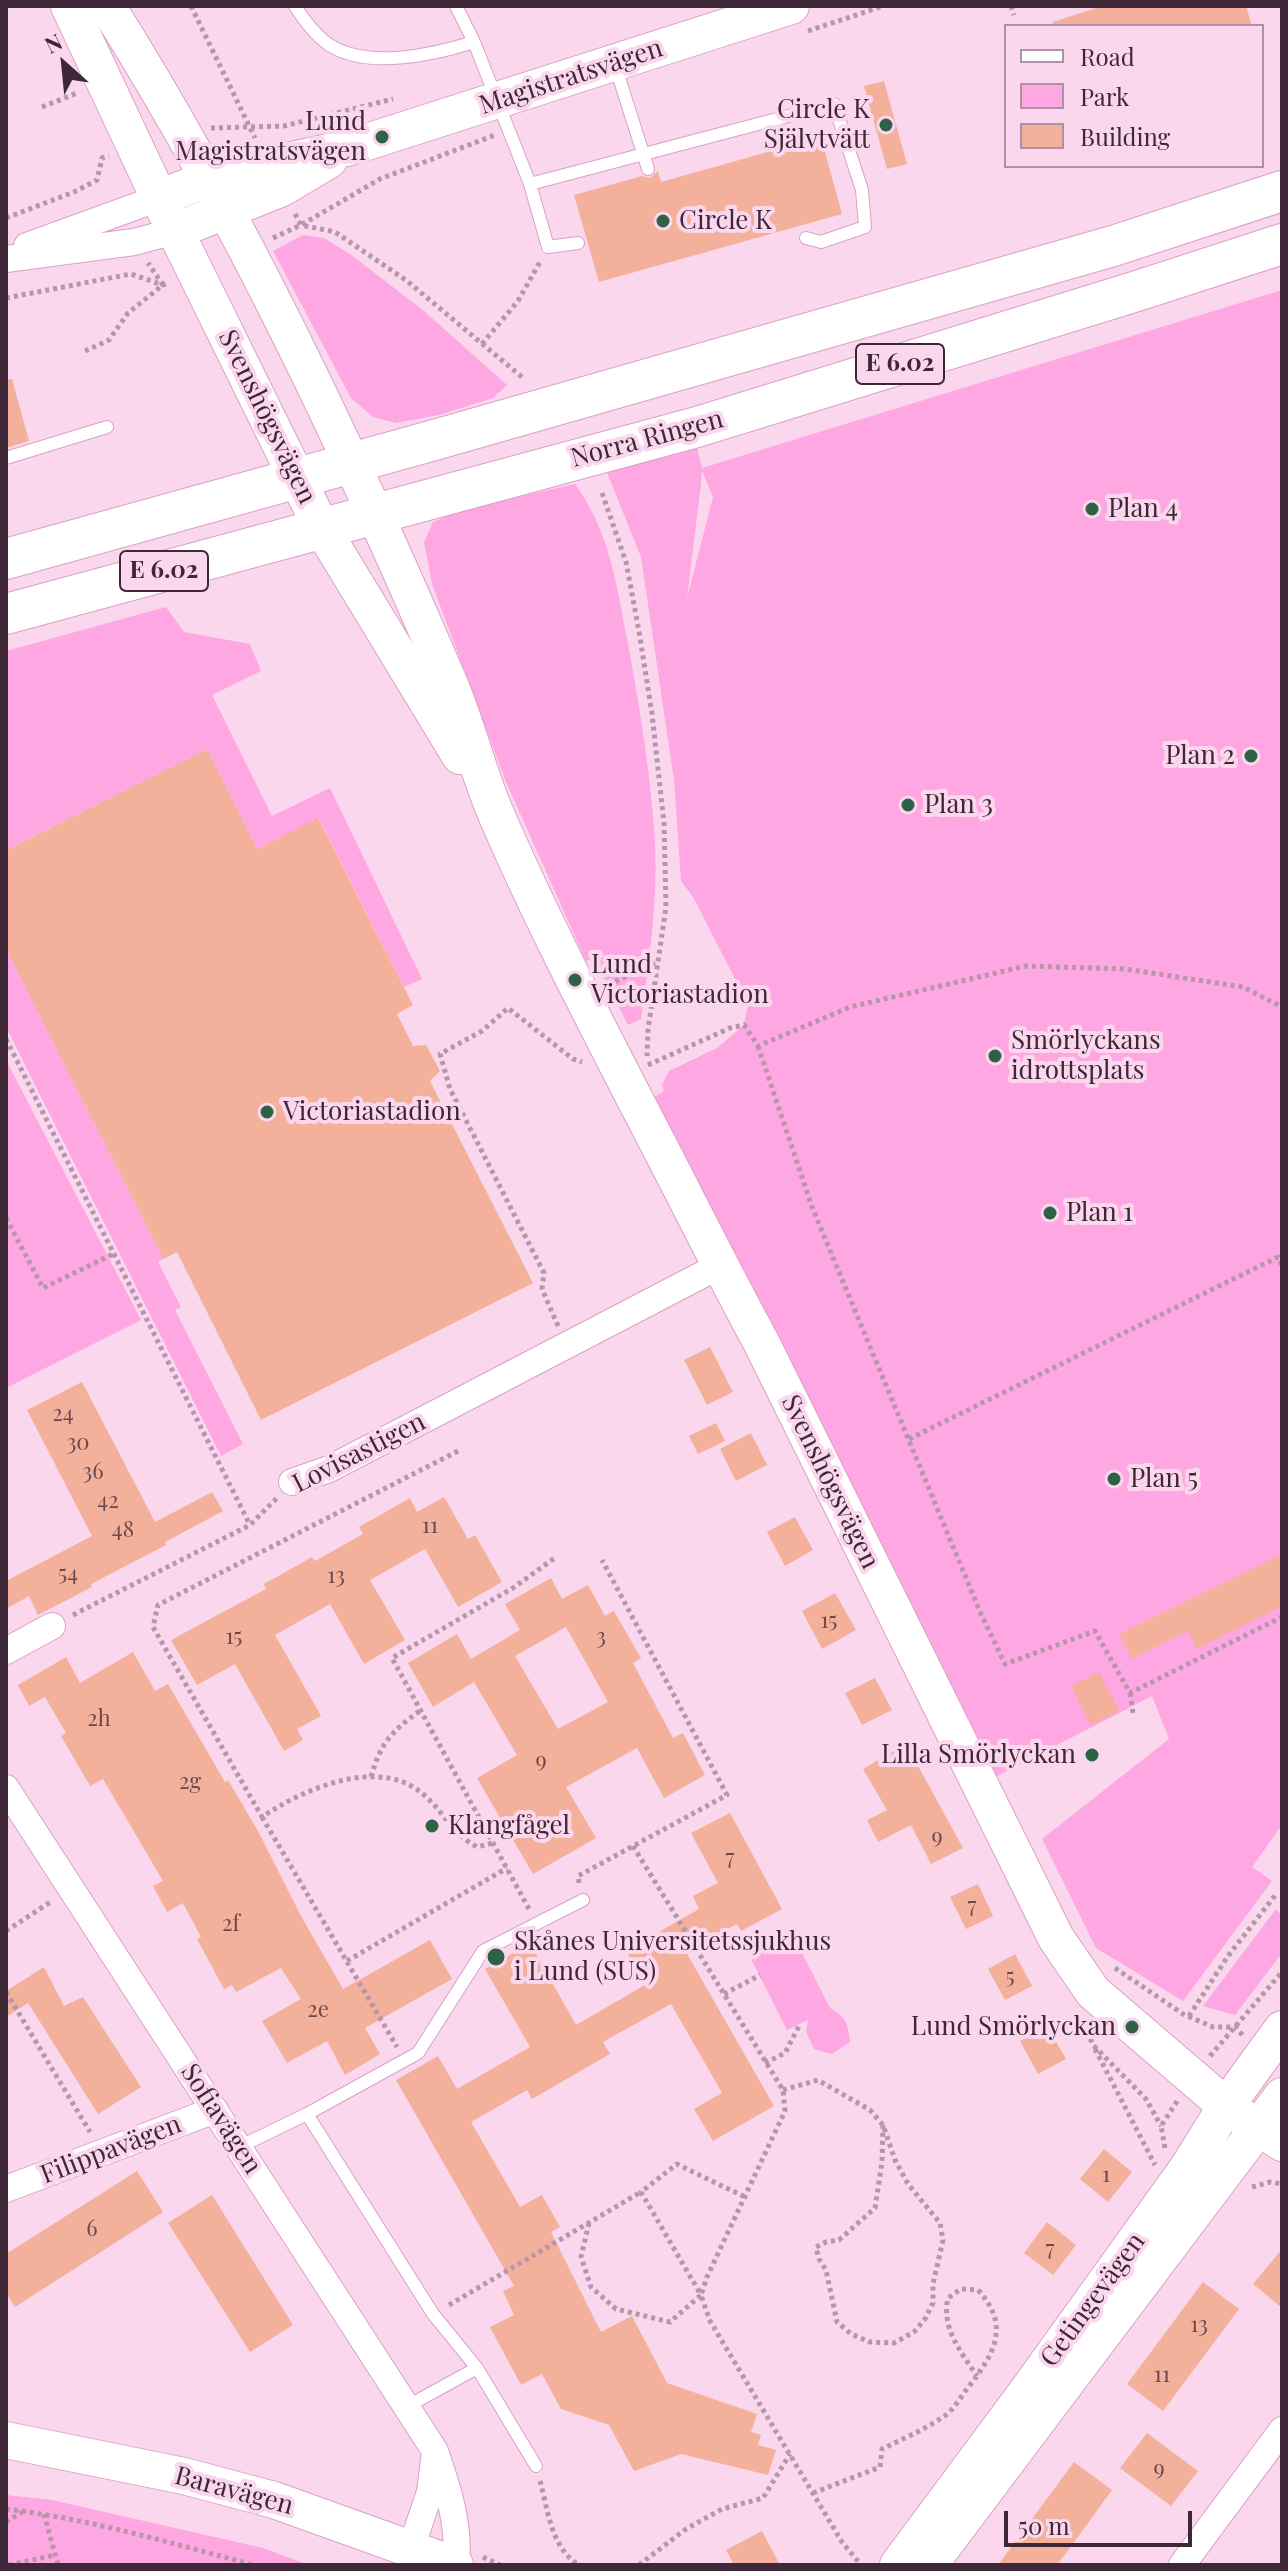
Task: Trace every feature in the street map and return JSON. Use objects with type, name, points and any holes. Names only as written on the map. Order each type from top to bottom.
[{"type":"main road","name":"Svenshögsvägen","points":[[69,6],[175,231],[179,278],[297,477],[321,527],[393,649],[495,812]]},
{"type":"main road","name":"Svenshögsvägen","points":[[107,6],[210,178],[351,462],[451,685],[495,812],[608,1049],[761,1342],[1056,1938],[1093,1992],[1226,2106],[1270,2135]]},
{"type":"main road","name":"Magistratsvägen","points":[[159,198],[210,178],[268,163],[504,115],[615,63],[784,14]]},
{"type":"main road","name":"Magistratsvägen","points":[[175,231],[282,188],[351,147]]},
{"type":"main road","name":"E 6.02","points":[[6,559],[1113,246],[1282,191]]},
{"type":"main road","name":"Norra Ringen","points":[[6,614],[697,427],[1282,244]]},
{"type":"main road","name":"Getingevägen","points":[[898,2565],[1171,2191],[1226,2106],[1282,2029]]},
{"type":"main road","name":"Getingevägen","points":[[929,2565],[1270,2135],[1282,2096]]},
{"type":"main road","name":"Baravägen","points":[[6,2440],[229,2488],[305,2510],[456,2565]]},
{"type":"street","points":[[6,257],[159,198]]},
{"type":"street","points":[[6,257],[134,242],[175,231]]},
{"type":"street","name":"Lovisastigen","points":[[292,1482],[329,1469],[719,1266]]},
{"type":"street","points":[[6,1651],[52,1626]]},
{"type":"street","name":"Sofiavägen","points":[[6,1788],[435,2451],[453,2504],[458,2547],[456,2565]]},
{"type":"street","name":"Filippavägen","points":[[6,2189],[215,2110]]},
{"type":"street","points":[[1182,2565],[1282,2430]]},
{"type":"street","points":[[411,2548],[430,2492],[435,2451]]},
{"type":"lane","points":[[295,6],[308,26],[329,45],[355,55],[391,58],[435,53],[474,42]]},
{"type":"lane","points":[[456,6],[504,115],[530,184],[548,247],[578,243]]},
{"type":"lane","points":[[615,63],[648,169]]},
{"type":"lane","points":[[530,184],[834,104],[862,190],[865,227],[821,242],[806,238]]},
{"type":"lane","points":[[6,458],[107,427]]},
{"type":"lane","points":[[239,2147],[418,2053],[483,1951],[583,1900]]},
{"type":"lane","points":[[307,2114],[433,2314],[477,2368],[536,2466]]},
{"type":"lane","points":[[406,2407],[477,2368]]},
{"type":"path","points":[[191,6],[268,163]]},
{"type":"path","points":[[784,14],[883,6]]},
{"type":"path","points":[[1011,6],[1014,15]]},
{"type":"path","points":[[42,107],[85,90]]},
{"type":"path","points":[[185,133],[217,126],[284,126],[397,98]]},
{"type":"path","points":[[246,250],[301,225],[380,179],[504,115]]},
{"type":"path","points":[[6,218],[97,180],[102,158],[136,147]]},
{"type":"path","points":[[301,225],[335,232],[407,281],[522,377]]},
{"type":"path","points":[[482,344],[518,301],[548,247]]},
{"type":"path","points":[[6,298],[131,274],[179,278]]},
{"type":"path","points":[[85,351],[109,340],[128,313],[179,278]]},
{"type":"path","points":[[602,493],[626,562],[652,714],[664,823],[666,907],[648,1030],[647,1065],[650,1074]]},
{"type":"path","points":[[600,989],[658,961]]},
{"type":"path","points":[[758,1046],[850,1007],[1026,966],[1125,969],[1243,987],[1282,1007]]},
{"type":"path","points":[[508,1008],[482,1031],[440,1054],[450,1089],[544,1273],[542,1289],[566,1346]]},
{"type":"path","points":[[647,1065],[730,1028],[744,1025],[758,1046],[812,1207],[981,1614],[1005,1664],[1095,1631],[1130,1693],[1133,1713]]},
{"type":"path","points":[[6,1039],[250,1525]]},
{"type":"path","points":[[6,1218],[43,1288],[113,1254]]},
{"type":"path","points":[[909,1439],[1278,1257],[1282,1266]]},
{"type":"path","points":[[405,2060],[153,1627],[158,1605],[458,1451]]},
{"type":"path","name":"Lovisastigen","points":[[52,1626],[250,1525],[292,1482]]},
{"type":"path","points":[[537,1924],[392,1658],[513,1588],[556,1557]]},
{"type":"path","points":[[583,1900],[578,1876],[727,1795],[602,1560]]},
{"type":"path","points":[[1130,1693],[1282,1617]]},
{"type":"path","points":[[371,1777],[378,1754],[393,1731],[421,1710]]},
{"type":"path","points":[[262,1817],[288,1799],[333,1782],[371,1777],[402,1781],[423,1793],[459,1837],[477,1847],[493,1843]]},
{"type":"path","points":[[589,2223],[581,2257],[591,2287],[616,2309],[670,2322],[701,2295],[785,2111],[783,2090],[633,1846]]},
{"type":"path","points":[[347,1961],[507,1868]]},
{"type":"path","points":[[6,1931],[72,1888]]},
{"type":"path","points":[[1189,2016],[1228,1956],[1277,1893]]},
{"type":"path","points":[[1108,1963],[1156,1999],[1189,2016],[1213,2027],[1236,2027]]},
{"type":"path","points":[[1192,2077],[1282,1972]]},
{"type":"path","points":[[724,1994],[760,1975]]},
{"type":"path","points":[[6,1992],[104,2153]]},
{"type":"path","points":[[765,2063],[785,2053],[800,2024]]},
{"type":"path","points":[[1236,2027],[1260,2059]]},
{"type":"path","points":[[1093,2045],[1160,2174]]},
{"type":"path","points":[[783,2090],[818,2080],[870,2110],[883,2125],[895,2160],[908,2184],[940,2223],[943,2240],[933,2284],[933,2303],[914,2332],[894,2343],[870,2342],[851,2334],[837,2322],[826,2270],[816,2247],[839,2240],[875,2208],[882,2162],[883,2125]]},
{"type":"path","points":[[433,2314],[641,2192],[677,2164],[745,2197]]},
{"type":"path","points":[[641,2192],[701,2295],[710,2321],[842,2542],[861,2565]]},
{"type":"path","points":[[813,2493],[880,2467],[882,2449],[946,2416],[977,2376],[994,2347],[997,2324],[991,2305],[978,2290],[961,2289],[948,2298],[945,2312],[953,2340],[977,2376]]},
{"type":"path","points":[[639,2565],[686,2529],[722,2509],[763,2498],[790,2454]]},
{"type":"path","points":[[536,2466],[555,2538],[571,2560],[579,2565]]},
{"type":"path","points":[[6,2509],[44,2514],[253,2565]]},
{"type":"path","points":[[6,2522],[23,2511]]},
{"type":"path","points":[[44,2514],[58,2565]]},
{"type":"path","points":[[9,2565],[55,2555]]},
{"type":"green space","points":[[303,235],[324,238],[350,254],[424,311],[507,385],[493,398],[439,415],[396,423],[373,417],[351,398],[273,251]]},
{"type":"green space","name":"Smörlyckans idrottsplats","points":[[1282,290],[1282,1825],[1252,1867],[1272,1881],[1183,2001],[1096,1948],[1042,1839],[1169,1739],[1152,1696],[980,1785],[639,1107],[664,1091],[662,1085],[669,1071],[717,1048],[744,1025],[748,1004],[693,897],[681,881],[674,780],[641,557],[606,470],[695,438],[702,468]],"holes":[[[702,471],[713,497],[687,598]]]},
{"type":"green space","points":[[575,484],[596,521],[616,581],[637,693],[651,793],[656,865],[652,931],[641,1019],[628,1025],[594,958],[586,961],[506,782],[432,584],[424,542],[433,522],[461,510]]},
{"type":"green space","points":[[166,607],[184,632],[250,644],[261,671],[212,695],[272,816],[330,788],[422,979],[404,987],[319,819],[257,849],[207,749],[6,850],[6,651]]},
{"type":"green space","points":[[6,949],[163,1259],[158,1262],[181,1307],[175,1310],[243,1444],[221,1456],[6,1027]]},
{"type":"green space","points":[[6,1060],[141,1320],[6,1388]]},
{"type":"green space","points":[[1276,1909],[1282,1915],[1282,1953],[1235,2015],[1203,2006]]},
{"type":"green space","points":[[790,1929],[830,2008],[843,2018],[847,2026],[850,2042],[832,2054],[814,2049],[806,2032],[808,2020],[787,2030],[747,1951]]},
{"type":"green space","points":[[6,2495],[52,2500],[263,2548],[309,2565],[6,2565]]},
{"type":"building","points":[[1102,6],[1246,6],[1251,24],[1053,24]]},
{"type":"building","name":"Circle K Självtvätt","points":[[884,81],[907,164],[887,169],[864,86]]},
{"type":"building","points":[[821,137],[842,214],[599,282],[574,195],[642,176],[650,178],[658,171],[661,182]]},
{"type":"building","points":[[12,379],[29,441],[6,448],[6,380]]},
{"type":"building","name":"Victoriastadion","points":[[207,749],[257,849],[318,818],[413,1005],[397,1014],[413,1046],[426,1045],[440,1071],[430,1081],[533,1283],[261,1420],[177,1252],[163,1259],[6,949],[6,850]]},
{"type":"building","points":[[710,1347],[733,1392],[707,1405],[684,1360]]},
{"type":"building","points":[[82,1382],[155,1522],[212,1492],[223,1511],[38,1615],[29,1596],[6,1609],[6,1581],[92,1536],[27,1410]]},
{"type":"building","points":[[716,1423],[725,1441],[698,1454],[689,1436]]},
{"type":"building","points":[[751,1433],[767,1465],[736,1481],[720,1449]]},
{"type":"building","points":[[444,1497],[468,1539],[475,1535],[502,1582],[458,1607],[425,1549],[370,1580],[405,1640],[364,1664],[330,1604],[275,1635],[321,1716],[297,1729],[303,1740],[284,1751],[235,1664],[197,1685],[171,1640],[266,1589],[264,1584],[312,1557],[315,1561],[363,1534],[359,1527],[410,1498],[417,1512]]},
{"type":"building","points":[[795,1517],[813,1550],[785,1566],[767,1532]]},
{"type":"building","points":[[1282,1554],[1282,1606],[1197,1649],[1188,1631],[1132,1659],[1119,1634]]},
{"type":"building","points":[[551,1578],[562,1599],[588,1585],[605,1616],[614,1611],[641,1658],[633,1663],[673,1738],[683,1733],[705,1775],[664,1798],[637,1748],[566,1787],[596,1838],[533,1874],[477,1778],[517,1755],[474,1682],[433,1707],[408,1663],[457,1634],[471,1659],[520,1630],[505,1604]],"holes":[[[566,1627],[608,1702],[558,1729],[515,1656]]]},
{"type":"building","points":[[835,1593],[856,1630],[822,1649],[802,1611]]},
{"type":"building","points":[[133,1652],[155,1691],[168,1684],[225,1782],[228,1780],[343,1989],[430,1940],[452,1979],[365,2028],[380,2054],[345,2075],[327,2041],[287,2063],[262,2021],[301,1999],[281,1968],[236,1992],[232,1985],[224,1989],[197,1939],[201,1937],[183,1903],[167,1912],[153,1886],[163,1881],[103,1779],[90,1786],[61,1736],[66,1733],[45,1697],[29,1706],[18,1685],[66,1657],[80,1683]]},
{"type":"building","points":[[1099,1672],[1119,1711],[1091,1725],[1071,1686]]},
{"type":"building","points":[[875,1678],[892,1710],[862,1725],[845,1693]]},
{"type":"building","points":[[906,1744],[963,1848],[931,1864],[911,1825],[878,1842],[867,1820],[887,1810],[863,1769]]},
{"type":"building","points":[[730,1813],[782,1909],[741,1931],[737,1924],[686,1952],[774,2106],[713,2141],[694,2109],[722,2093],[671,2004],[603,2042],[610,2054],[532,2099],[527,2090],[471,2122],[520,2207],[542,2195],[560,2227],[551,2232],[601,2332],[632,2316],[667,2383],[757,2414],[751,2432],[761,2435],[758,2445],[776,2450],[768,2475],[681,2454],[634,2471],[609,2425],[561,2409],[542,2374],[521,2385],[490,2327],[514,2315],[503,2291],[514,2286],[396,2080],[438,2056],[457,2089],[530,2047],[485,1969],[530,1943],[576,2025],[645,1985],[626,1951],[699,1909],[693,1896],[718,1883],[691,1833]]},
{"type":"building","points":[[978,1884],[993,1916],[966,1929],[950,1897]]},
{"type":"building","points":[[1015,1954],[1032,1986],[1005,2000],[988,1969]]},
{"type":"building","points":[[44,1967],[64,2006],[83,1997],[141,2087],[98,2114],[28,2003],[6,2017],[6,1991]]},
{"type":"building","points":[[1047,2026],[1066,2059],[1038,2074],[1020,2041]]},
{"type":"building","points":[[1104,2149],[1132,2172],[1108,2202],[1080,2179]]},
{"type":"building","points":[[137,2171],[163,2212],[15,2307],[6,2293],[6,2254]]},
{"type":"building","points":[[212,2195],[293,2325],[250,2352],[168,2223]]},
{"type":"building","points":[[1047,2222],[1076,2245],[1053,2275],[1024,2253]]},
{"type":"building","points":[[1282,2249],[1282,2308],[1253,2284]]},
{"type":"building","points":[[1203,2282],[1239,2309],[1163,2411],[1127,2384]]},
{"type":"building","points":[[1147,2433],[1198,2471],[1171,2506],[1120,2468]]},
{"type":"building","points":[[1074,2462],[1112,2490],[1072,2545],[1057,2565],[998,2565]]},
{"type":"building","points":[[762,2531],[780,2565],[734,2565],[726,2550]]},
{"type":"place","name":"Circle K Självtvätt","points":[[886,125]]},
{"type":"place","name":"Lund Magistratsvägen","points":[[382,137]]},
{"type":"place","name":"Circle K","points":[[663,221]]},
{"type":"place","name":"Plan 4","points":[[1092,509]]},
{"type":"place","name":"Plan 2","points":[[1251,756]]},
{"type":"place","name":"Plan 3","points":[[908,805]]},
{"type":"place","name":"Lund Victoriastadion","points":[[575,980]]},
{"type":"place","name":"Smörlyckans idrottsplats","points":[[995,1056]]},
{"type":"place","name":"Victoriastadion","points":[[267,1112]]},
{"type":"place","name":"Plan 1","points":[[1050,1213]]},
{"type":"place","name":"Plan 5","points":[[1114,1479]]},
{"type":"place","name":"Lilla Smörlyckan","points":[[1092,1755]]},
{"type":"place","name":"Klangfågel","points":[[432,1826]]},
{"type":"place","name":"Skånes Universitetssjukhus i Lund (SUS)","points":[[496,1957]]},
{"type":"place","name":"Lund Smörlyckan","points":[[1132,2027]]}]
